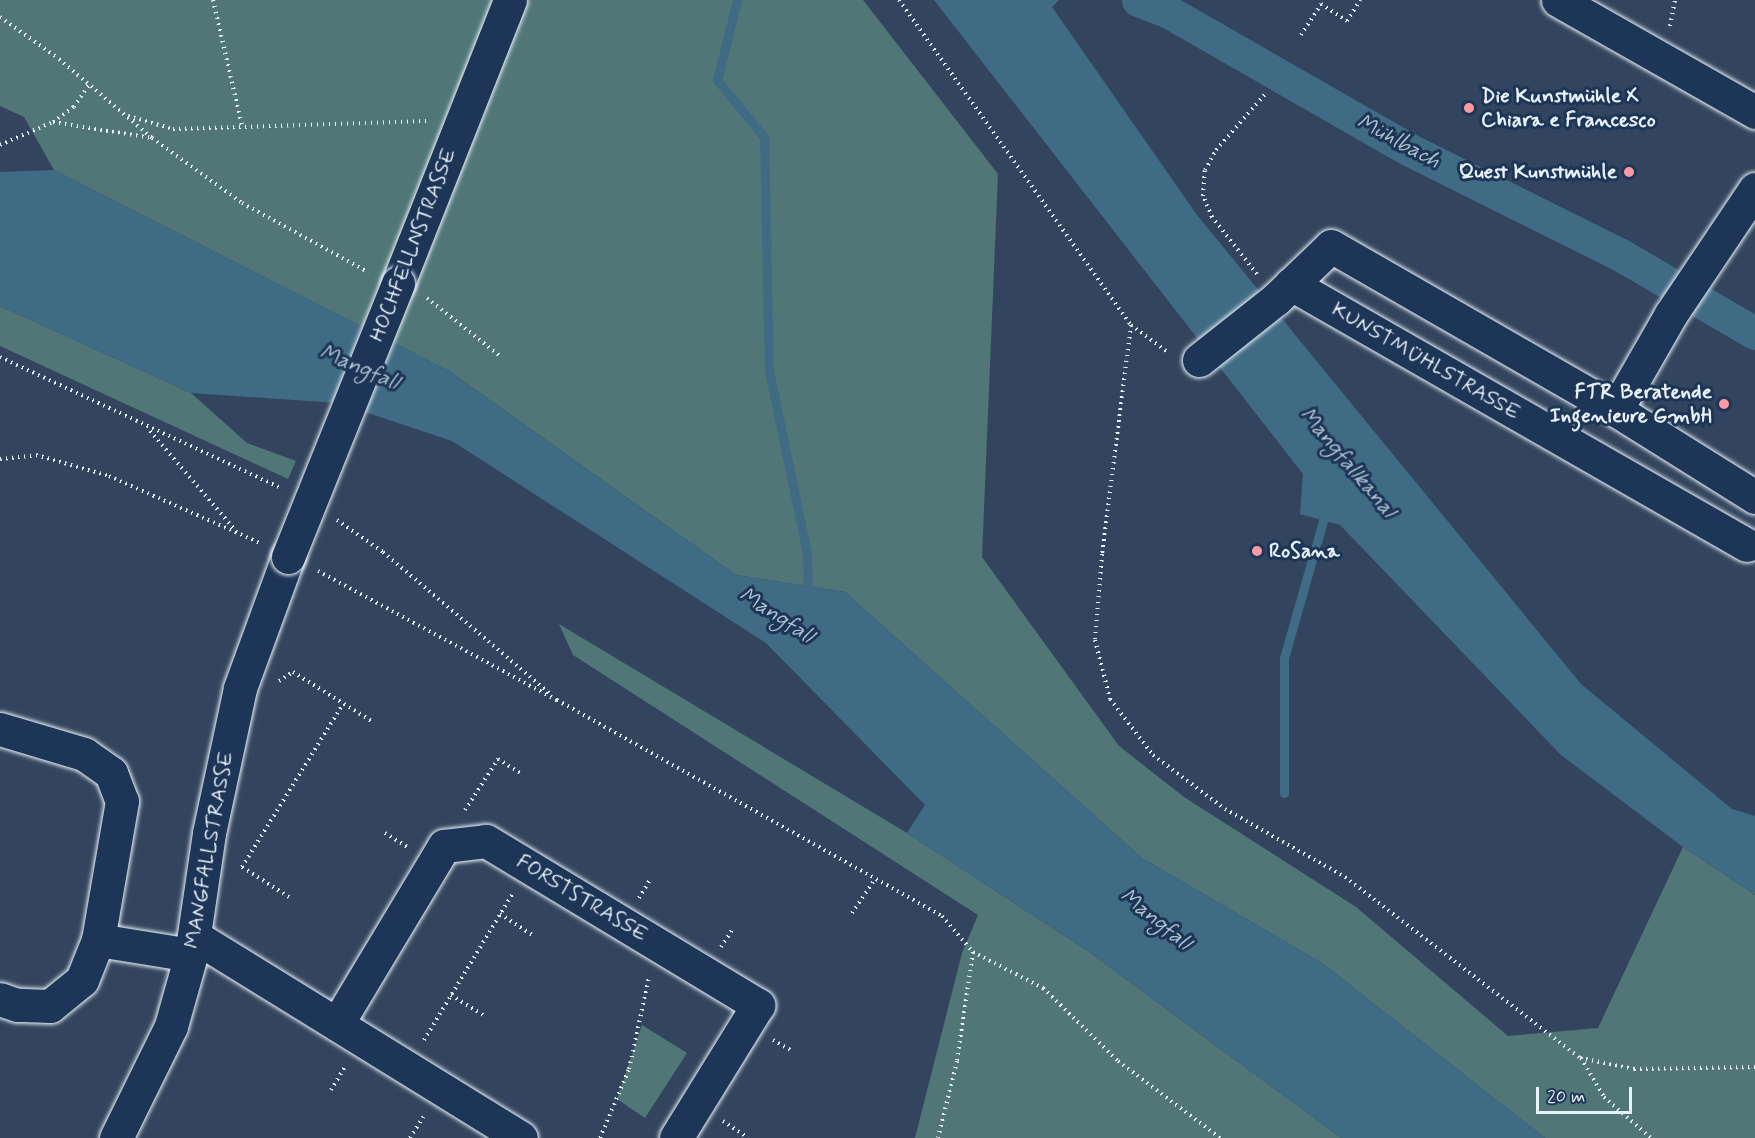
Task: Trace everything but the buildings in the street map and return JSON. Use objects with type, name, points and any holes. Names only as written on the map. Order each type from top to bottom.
[{"type":"street","name":"HOCHFELLNSTRASSE","points":[[288,557],[510,0]]},
{"type":"street","points":[[1558,0],[1755,112]]},
{"type":"street","points":[[1616,410],[1671,314],[1705,260],[1755,189]]},
{"type":"street","points":[[1199,360],[1284,291],[1331,246],[1616,410],[1755,497]]},
{"type":"street","name":"KUNSTMÜHLSTRASSE","points":[[1284,291],[1752,543]]},
{"type":"street","name":"MANGFALLSTRASSE","points":[[116,1138],[171,1026],[193,945],[209,833],[243,679],[288,557]]},
{"type":"street","points":[[0,729],[84,754],[111,772],[122,801],[98,940],[82,980],[50,1006],[17,1005],[0,999]]},
{"type":"street","name":"FORSTSTRASSE","points":[[337,1024],[444,846],[486,841],[758,1005],[676,1138]]},
{"type":"street","points":[[98,940],[193,945],[337,1024],[521,1138]]},
{"type":"path","points":[[213,0],[242,126]]},
{"type":"path","points":[[899,0],[1131,326],[1181,361],[1199,360]]},
{"type":"path","points":[[1301,35],[1321,4],[1347,21],[1360,0]]},
{"type":"path","points":[[0,17],[89,85],[152,138],[242,203],[357,267],[398,283],[434,302],[500,356]]},
{"type":"path","points":[[0,145],[52,122],[74,107],[89,85]]},
{"type":"path","points":[[1266,92],[1210,160],[1205,170],[1203,196],[1212,217],[1284,291]]},
{"type":"path","points":[[124,115],[173,129],[433,121],[466,110]]},
{"type":"path","points":[[52,122],[152,138]]},
{"type":"path","points":[[1131,326],[1102,554],[1095,640],[1110,699],[1153,755],[1225,809],[1346,878],[1580,1058],[1604,1097],[1651,1138]]},
{"type":"path","points":[[0,357],[147,428],[270,483]]},
{"type":"path","points":[[147,428],[238,534]]},
{"type":"path","points":[[0,459],[36,455],[109,476],[288,557],[557,700],[942,916],[973,952],[1043,988],[1118,1061],[1220,1138]]},
{"type":"path","points":[[347,525],[557,700]]},
{"type":"path","points":[[243,679],[267,689],[293,672],[373,722]]},
{"type":"path","points":[[289,897],[242,867],[343,704]]},
{"type":"path","points":[[467,843],[462,814],[498,759],[522,774]]},
{"type":"path","points":[[407,1067],[529,867]]},
{"type":"path","points":[[852,913],[875,879]]},
{"type":"path","points":[[500,914],[534,936]]},
{"type":"path","points":[[600,1138],[629,1069],[642,1025],[652,962],[659,945]]},
{"type":"path","points":[[938,1138],[957,1061],[973,952]]},
{"type":"path","points":[[452,995],[484,1016]]},
{"type":"path","points":[[1580,1058],[1634,1069],[1755,1067]]},
{"type":"green space","points":[[0,0],[863,0],[998,174],[982,557],[1119,746],[1184,797],[1356,907],[1508,1036],[1598,1028],[1683,847],[1755,895],[1755,1138],[1545,1138],[1322,963],[1142,858],[845,592],[736,575],[449,371],[54,170],[24,117],[0,106]]},
{"type":"green space","points":[[0,306],[191,393],[247,443],[296,461],[288,479],[0,346]]},
{"type":"green space","points":[[559,624],[907,833],[1089,952],[1341,1138],[915,1138],[962,953],[978,915],[573,655]]},
{"type":"green space","points":[[642,1025],[687,1053],[645,1118],[617,1099]]},
{"type":"water","name":"Mangfallkanal","points":[[934,0],[1059,0],[1052,7],[1197,215],[1581,684],[1732,809],[1755,816],[1755,895],[1683,847],[1561,755],[1340,525],[1300,514],[1303,474]]},
{"type":"water","name":"Mangfall","points":[[54,170],[449,371],[736,575],[845,592],[1142,858],[1322,963],[1545,1138],[1341,1138],[1089,952],[907,833],[925,805],[766,643],[452,441],[338,403],[191,393],[0,306],[0,172]]},
{"type":"waterway","points":[[737,0],[717,80],[764,137],[769,371],[807,553],[808,599]]},
{"type":"waterway","name":"Mühlbach","points":[[1138,0],[1167,11],[1408,149],[1619,254],[1755,333]]},
{"type":"waterway","points":[[1284,793],[1284,658],[1326,511]]},
{"type":"place","name":"Die Kunstmühle X Chiara e Francesco","points":[[1469,108]]},
{"type":"place","name":"Quest Kunstmühle","points":[[1629,172]]},
{"type":"place","name":"FTR Beratende Ingenieure GmbH","points":[[1724,404]]},
{"type":"place","name":"RoSana","points":[[1257,551]]}]
